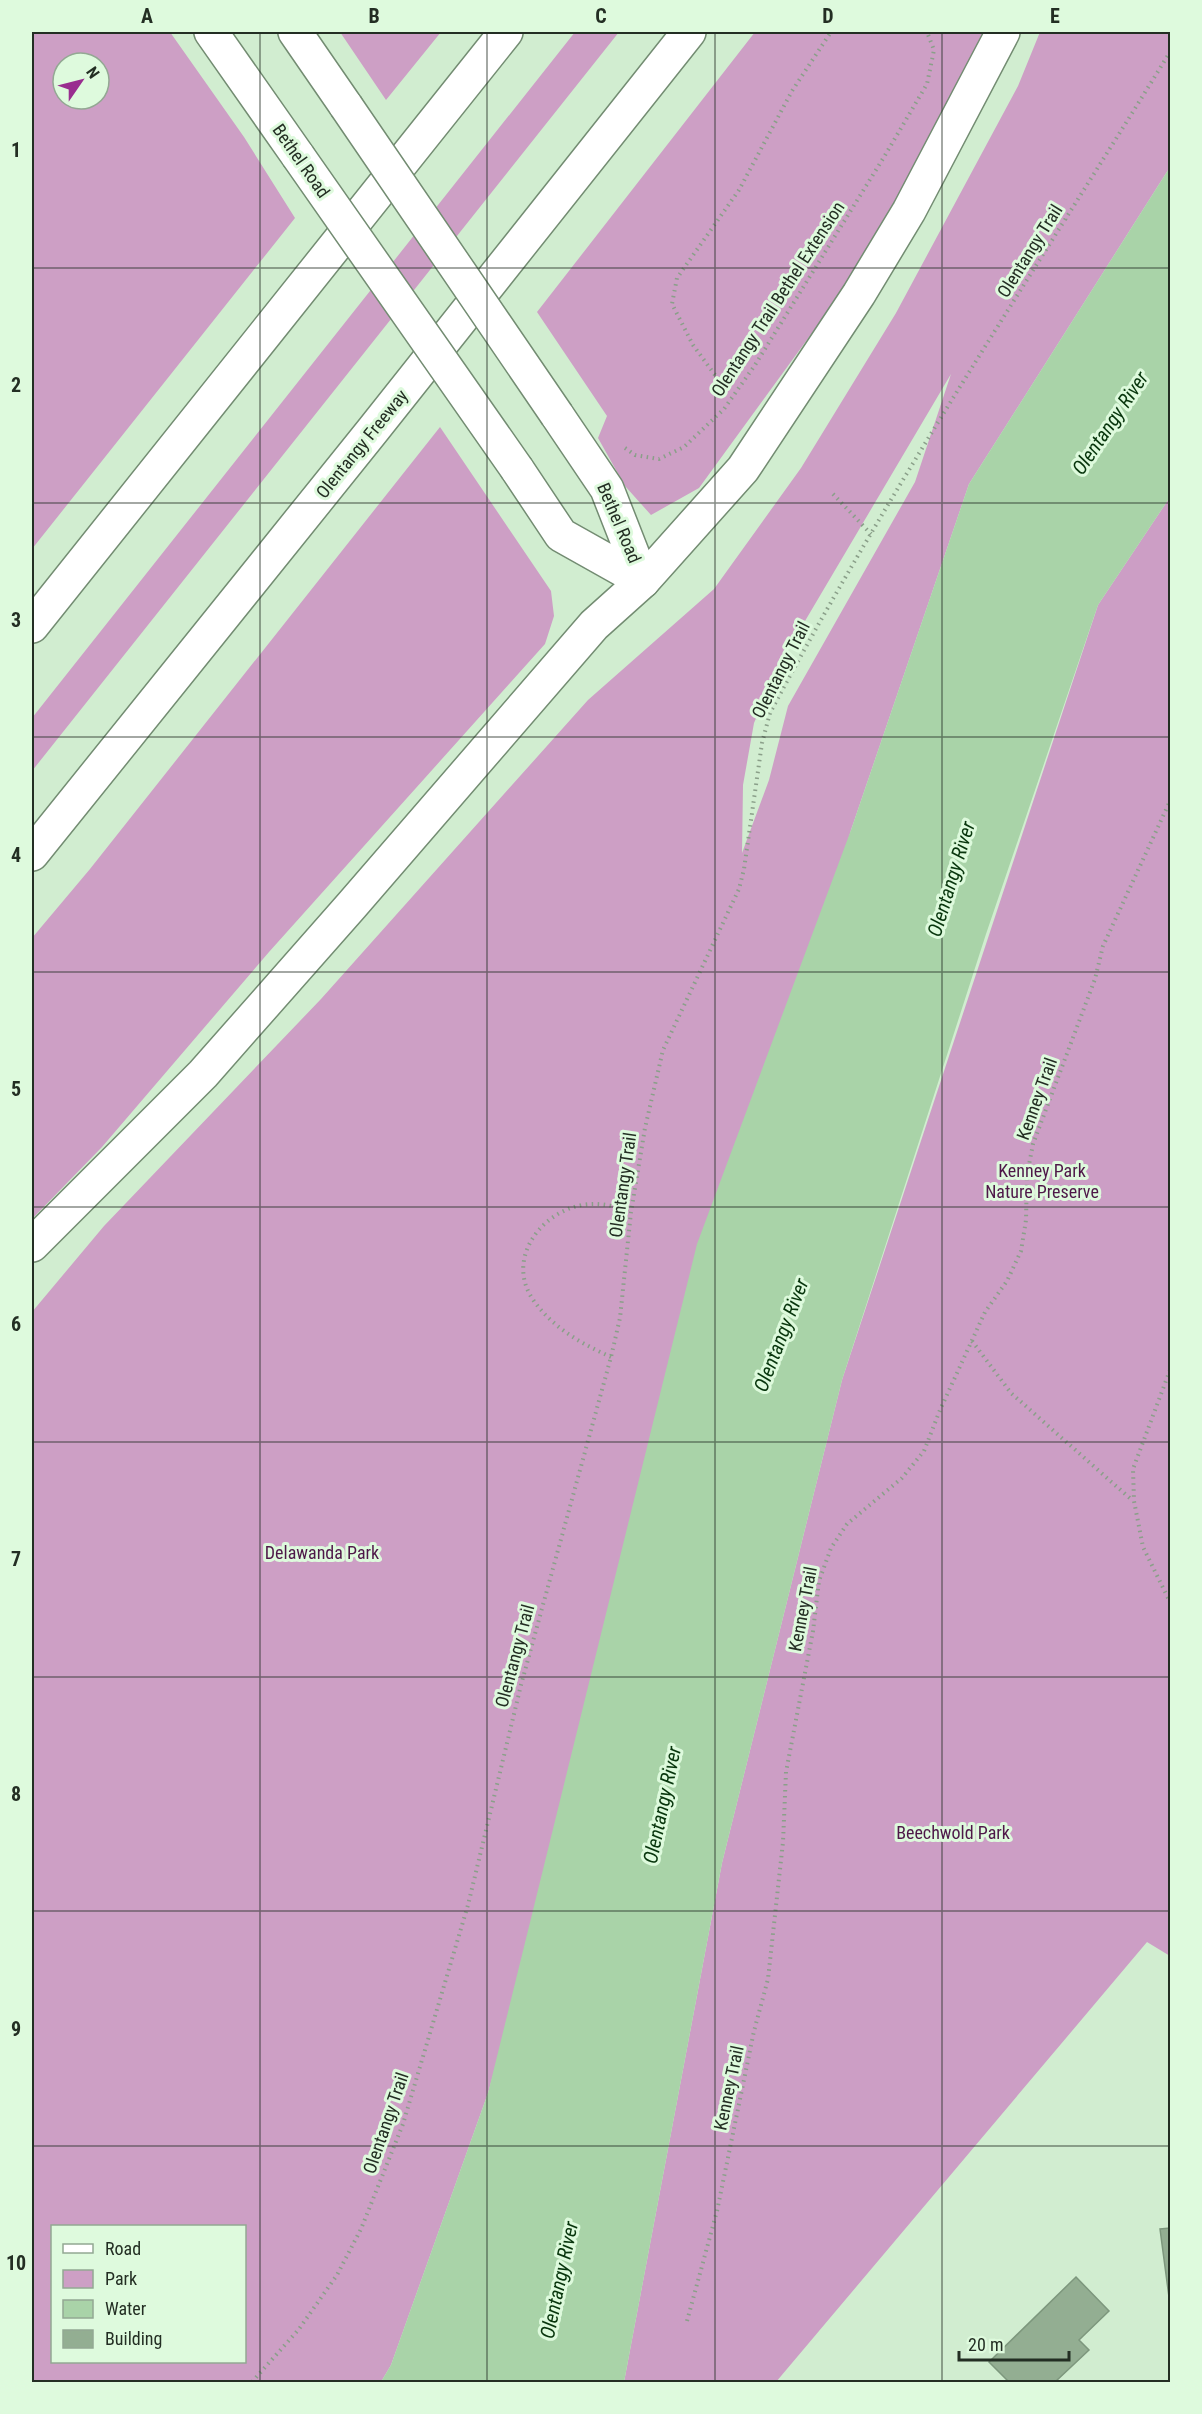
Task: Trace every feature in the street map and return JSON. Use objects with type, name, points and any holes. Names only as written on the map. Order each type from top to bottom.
[{"type":"main road","name":"Bethel Road","points":[[211,32],[561,535],[643,581]]},
{"type":"main road","name":"Bethel Road","points":[[295,32],[607,489],[643,581]]},
{"type":"main road","points":[[32,627],[506,32]]},
{"type":"main road","name":"Olentangy Freeway","points":[[32,854],[689,32]]},
{"type":"main road","points":[[32,1245],[203,1074],[594,625],[643,581],[743,469],[852,304],[909,211],[1003,32]]},
{"type":"path","name":"Olentangy Trail Bethel Extension","points":[[715,375],[693,345],[672,304],[677,278],[739,190],[792,92],[831,32]]},
{"type":"path","name":"Olentangy Trail Bethel Extension","points":[[616,442],[635,455],[659,459],[684,447],[724,409],[829,246],[927,84],[934,50],[927,32]]},
{"type":"path","name":"Olentangy Trail","points":[[252,2382],[299,2329],[337,2275],[361,2229],[403,2124],[468,1905],[521,1685],[611,1357],[620,1318],[632,1212],[645,1128],[663,1050],[739,889],[744,869],[762,743],[770,713],[871,534],[948,405],[1170,52]]},
{"type":"path","points":[[832,494],[871,534]]},
{"type":"path","name":"Kenney Trail","points":[[687,2321],[717,2211],[754,2031],[768,1979],[783,1842],[786,1772],[813,1631],[819,1581],[831,1548],[847,1524],[902,1478],[924,1451],[939,1410],[985,1312],[1007,1281],[1021,1251],[1026,1220],[1027,1175],[1033,1144],[1095,979],[1103,946],[1170,801]]},
{"type":"path","points":[[611,1357],[578,1340],[549,1318],[528,1291],[523,1275],[523,1261],[528,1243],[535,1232],[557,1214],[583,1205],[598,1204],[611,1205],[632,1212]]},
{"type":"path","points":[[972,1341],[1011,1393],[1134,1501]]},
{"type":"path","points":[[1170,1370],[1133,1470],[1134,1501],[1143,1547],[1170,1602]]},
{"type":"green space","points":[[32,32],[170,32],[244,137],[295,218],[32,549]]},
{"type":"green space","points":[[340,32],[441,32],[386,100]]},
{"type":"green space","points":[[575,32],[619,32],[32,771],[32,718]]},
{"type":"green space","points":[[755,32],[986,32],[966,81],[836,300],[699,488],[651,515],[625,486],[598,438],[607,416],[537,312]]},
{"type":"green space","name":"Delawanda Park","points":[[1040,32],[1170,32],[1170,167],[969,484],[851,830],[488,2093],[391,2365],[381,2382],[32,2382],[32,1312],[104,1226],[321,999],[588,700],[714,589],[801,468],[896,313],[1018,86]],"holes":[[[951,374],[915,482],[788,706],[769,780],[742,853],[743,785],[754,723],[779,665]]]},
{"type":"green space","points":[[440,427],[551,591],[554,616],[545,644],[269,952],[102,1147],[32,1219],[32,938],[90,869]]},
{"type":"green space","name":"Beechwold Park","points":[[1170,497],[1170,1956],[1147,1942],[776,2382],[624,2382],[722,1863],[842,1380],[1098,605]]},
{"type":"water","name":"Olentangy River","points":[[1170,167],[1170,497],[1098,605],[986,934],[842,1380],[722,1863],[624,2382],[381,2382],[391,2365],[488,2093],[697,1244],[851,830],[969,484]]},
{"type":"building","points":[[1170,2228],[1170,2296],[1169,2297],[1160,2229]]},
{"type":"building","points":[[1076,2277],[1109,2311],[1079,2340],[1089,2350],[1055,2382],[1009,2382],[989,2362]]},
{"type":"park label","name":"Kenney Park Nature Preserve","points":[[1042,1181]]}]
